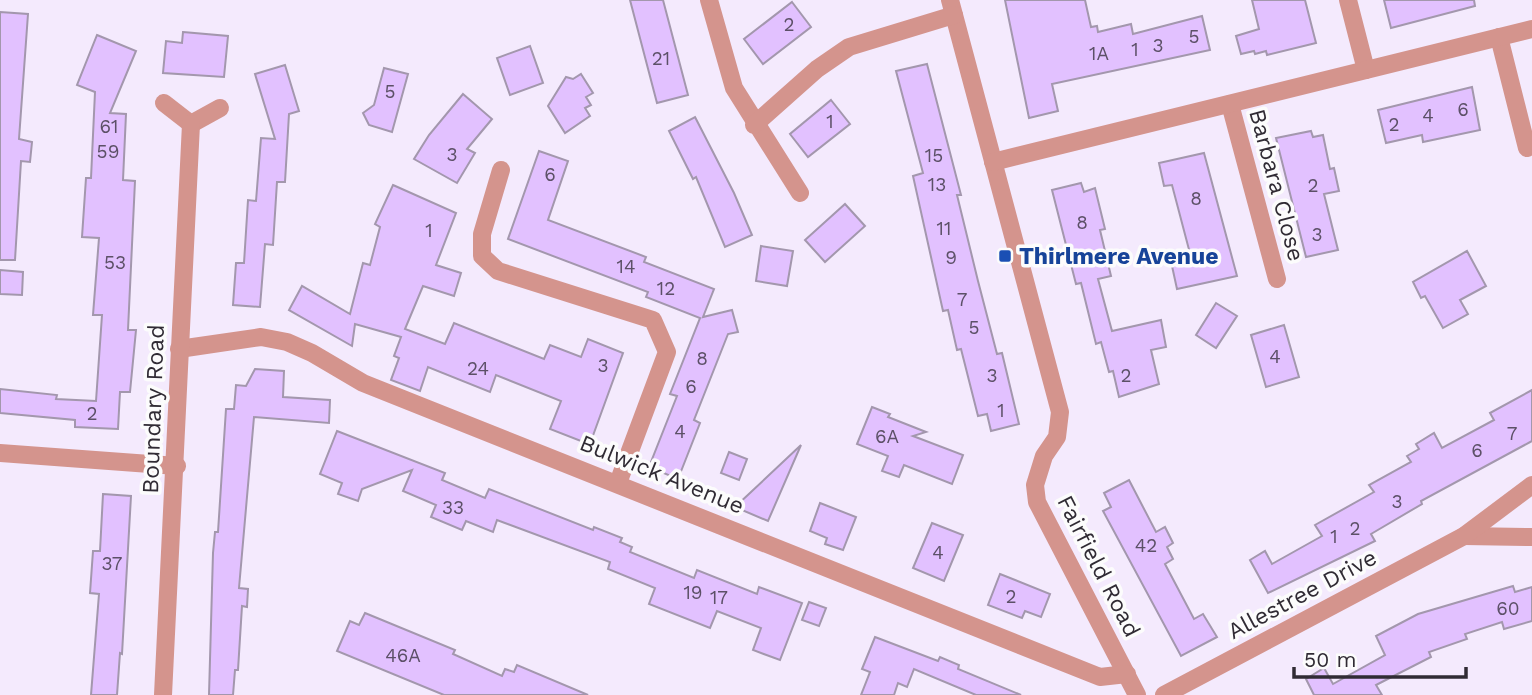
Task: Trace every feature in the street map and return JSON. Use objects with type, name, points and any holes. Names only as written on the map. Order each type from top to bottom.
[{"type":"street","points":[[709,0],[734,88],[754,125],[800,193]]},
{"type":"street","points":[[1348,0],[1366,70]]},
{"type":"street","points":[[754,125],[817,69],[849,47],[952,7]]},
{"type":"street","name":"Fairfield Road","points":[[952,7],[1060,412],[1057,437],[1044,456],[1035,485],[1037,502],[1137,695]]},
{"type":"street","points":[[993,162],[1532,29]]},
{"type":"street","points":[[1499,37],[1527,148]]},
{"type":"street","points":[[164,103],[191,124],[220,108]]},
{"type":"street","name":"Barbara Close","points":[[1230,104],[1277,279]]},
{"type":"street","name":"Boundary Road","points":[[163,695],[177,466],[178,349],[191,124]]},
{"type":"street","points":[[501,170],[482,234],[482,256],[498,271],[653,320],[667,352],[618,483]]},
{"type":"street","name":"Bulwick Avenue","points":[[178,349],[261,337],[288,342],[363,383],[1100,677],[1126,674]]},
{"type":"street","points":[[0,453],[177,466]]},
{"type":"street","name":"Allestree Drive","points":[[1164,695],[1464,536],[1532,485]]},
{"type":"street","name":"Allestree Drive","points":[[1464,536],[1532,537]]},
{"type":"building","points":[[630,0],[663,0],[688,95],[657,103]]},
{"type":"building","points":[[1005,0],[1085,0],[1091,27],[1097,26],[1098,32],[1131,24],[1133,34],[1202,16],[1210,50],[1052,84],[1058,111],[1029,118]]},
{"type":"building","points":[[1252,0],[1305,0],[1316,43],[1267,55],[1266,51],[1241,54],[1236,36],[1259,29]]},
{"type":"building","points":[[1384,0],[1474,0],[1475,6],[1391,28]]},
{"type":"building","points":[[792,2],[811,27],[763,64],[744,39]]},
{"type":"building","points":[[0,12],[28,14],[19,139],[32,142],[30,162],[21,161],[15,260],[0,260]]},
{"type":"building","points":[[183,32],[228,36],[224,77],[163,73],[166,41],[182,43]]},
{"type":"building","points":[[97,35],[136,51],[110,113],[126,114],[123,180],[135,181],[128,330],[136,330],[130,392],[120,392],[118,429],[75,427],[75,420],[0,413],[0,389],[57,395],[56,399],[96,401],[102,315],[93,315],[99,238],[82,237],[86,178],[91,178],[95,92],[77,85]]},
{"type":"building","points":[[530,46],[543,83],[510,95],[497,58]]},
{"type":"building","points":[[927,64],[961,195],[957,195],[978,281],[997,354],[1002,353],[1019,424],[991,431],[987,414],[978,416],[961,349],[957,350],[948,310],[943,311],[913,176],[923,173],[896,71]]},
{"type":"building","points":[[285,65],[299,111],[289,114],[285,182],[277,182],[273,245],[265,244],[260,307],[233,305],[236,263],[244,263],[248,200],[256,201],[261,138],[275,139],[255,74]]},
{"type":"building","points":[[384,68],[408,74],[392,132],[369,125],[363,113],[374,105]]},
{"type":"building","points":[[581,74],[593,93],[586,97],[591,105],[585,108],[590,116],[565,133],[548,106],[566,77],[573,79]]},
{"type":"building","points":[[1472,87],[1480,130],[1423,142],[1422,135],[1386,143],[1378,110]]},
{"type":"building","points":[[463,94],[492,119],[467,149],[475,153],[457,183],[414,159],[429,135]]},
{"type":"building","points":[[831,100],[850,124],[808,157],[790,134]]},
{"type":"building","points":[[695,117],[752,235],[725,247],[696,177],[693,179],[669,131]]},
{"type":"building","points":[[1311,131],[1313,137],[1323,135],[1330,169],[1334,168],[1339,191],[1324,194],[1338,250],[1306,257],[1276,138]]},
{"type":"building","points":[[539,151],[568,161],[548,220],[646,257],[644,262],[714,289],[703,317],[732,310],[738,332],[728,334],[694,420],[700,423],[678,479],[649,467],[677,396],[670,394],[700,318],[646,297],[648,292],[508,239]]},
{"type":"building","points":[[1204,153],[1237,276],[1177,289],[1172,266],[1192,261],[1172,185],[1164,186],[1159,163]]},
{"type":"building","points":[[1081,183],[1084,192],[1095,188],[1105,229],[1100,230],[1111,276],[1098,279],[1112,331],[1161,320],[1166,347],[1151,350],[1159,384],[1119,397],[1113,371],[1109,372],[1101,342],[1096,344],[1081,283],[1076,284],[1052,190]]},
{"type":"building","points":[[393,185],[456,213],[436,265],[461,273],[454,296],[423,286],[405,329],[445,344],[454,323],[544,359],[550,345],[581,357],[588,339],[623,353],[591,441],[586,443],[550,429],[561,401],[496,375],[490,392],[428,367],[420,391],[391,380],[399,358],[394,356],[401,337],[355,324],[352,346],[289,310],[302,286],[350,314],[363,263],[370,265],[380,227],[375,224]]},
{"type":"building","points":[[845,204],[865,226],[825,262],[805,240]]},
{"type":"building","points":[[761,246],[793,251],[787,286],[756,281]]},
{"type":"building","points":[[1467,251],[1486,286],[1460,300],[1468,314],[1443,328],[1425,296],[1421,298],[1413,282]]},
{"type":"building","points":[[0,270],[23,272],[22,295],[0,294]]},
{"type":"building","points":[[1216,303],[1237,316],[1216,348],[1196,335]]},
{"type":"building","points":[[1284,325],[1299,377],[1266,387],[1251,335]]},
{"type":"building","points":[[255,369],[284,371],[283,397],[330,400],[329,423],[254,417],[239,588],[248,589],[247,607],[242,606],[238,670],[235,670],[233,695],[209,695],[213,553],[215,532],[218,532],[226,409],[234,409],[236,385],[246,386]]},
{"type":"building","points":[[1532,390],[1532,441],[1421,501],[1422,504],[1371,534],[1375,541],[1268,593],[1250,560],[1265,551],[1272,564],[1322,536],[1315,525],[1374,492],[1369,485],[1411,462],[1407,456],[1419,449],[1416,444],[1434,433],[1442,448],[1494,420],[1490,413]]},
{"type":"building","points":[[872,407],[890,414],[888,417],[926,432],[913,436],[963,455],[952,484],[904,465],[899,477],[882,471],[888,456],[857,444]]},
{"type":"building","points":[[337,431],[445,473],[442,480],[485,498],[489,489],[593,530],[594,527],[622,538],[620,542],[632,547],[630,552],[694,578],[697,570],[757,594],[759,587],[802,603],[780,660],[753,650],[761,628],[717,611],[710,628],[649,604],[655,588],[608,569],[610,562],[497,520],[493,532],[466,521],[462,530],[431,517],[436,505],[403,491],[412,470],[362,489],[358,501],[338,494],[342,483],[320,474]]},
{"type":"building","points":[[801,445],[768,521],[735,507]]},
{"type":"building","points":[[729,452],[747,459],[739,480],[721,473]]},
{"type":"building","points":[[1129,480],[1156,532],[1165,527],[1173,543],[1167,547],[1173,559],[1165,564],[1194,619],[1203,614],[1217,637],[1181,656],[1103,511],[1111,507],[1104,493]]},
{"type":"building","points":[[103,494],[131,496],[122,654],[120,653],[117,695],[91,695],[99,594],[90,593],[93,551],[100,551]]},
{"type":"building","points":[[820,503],[856,517],[843,550],[825,544],[827,538],[810,531]]},
{"type":"building","points":[[932,523],[963,535],[944,581],[913,568]]},
{"type":"building","points":[[1000,574],[1050,594],[1041,617],[1025,611],[1022,618],[988,605]]},
{"type":"building","points":[[1513,586],[1515,592],[1532,587],[1532,621],[1504,629],[1502,622],[1465,634],[1467,639],[1429,652],[1431,657],[1376,685],[1382,695],[1314,695],[1306,679],[1324,668],[1333,684],[1385,655],[1376,636],[1418,614]]},
{"type":"building","points":[[809,602],[826,608],[819,626],[802,620]]},
{"type":"building","points":[[365,613],[455,650],[453,654],[502,676],[505,669],[514,672],[517,665],[588,695],[444,695],[337,651],[350,621],[359,625]]},
{"type":"building","points":[[875,637],[938,661],[940,657],[959,665],[958,669],[1021,695],[976,695],[914,669],[907,687],[898,683],[894,695],[861,695],[870,672],[862,669]]},
{"type":"place","name":"Thirlmere Avenue","points":[[1005,256]]}]
